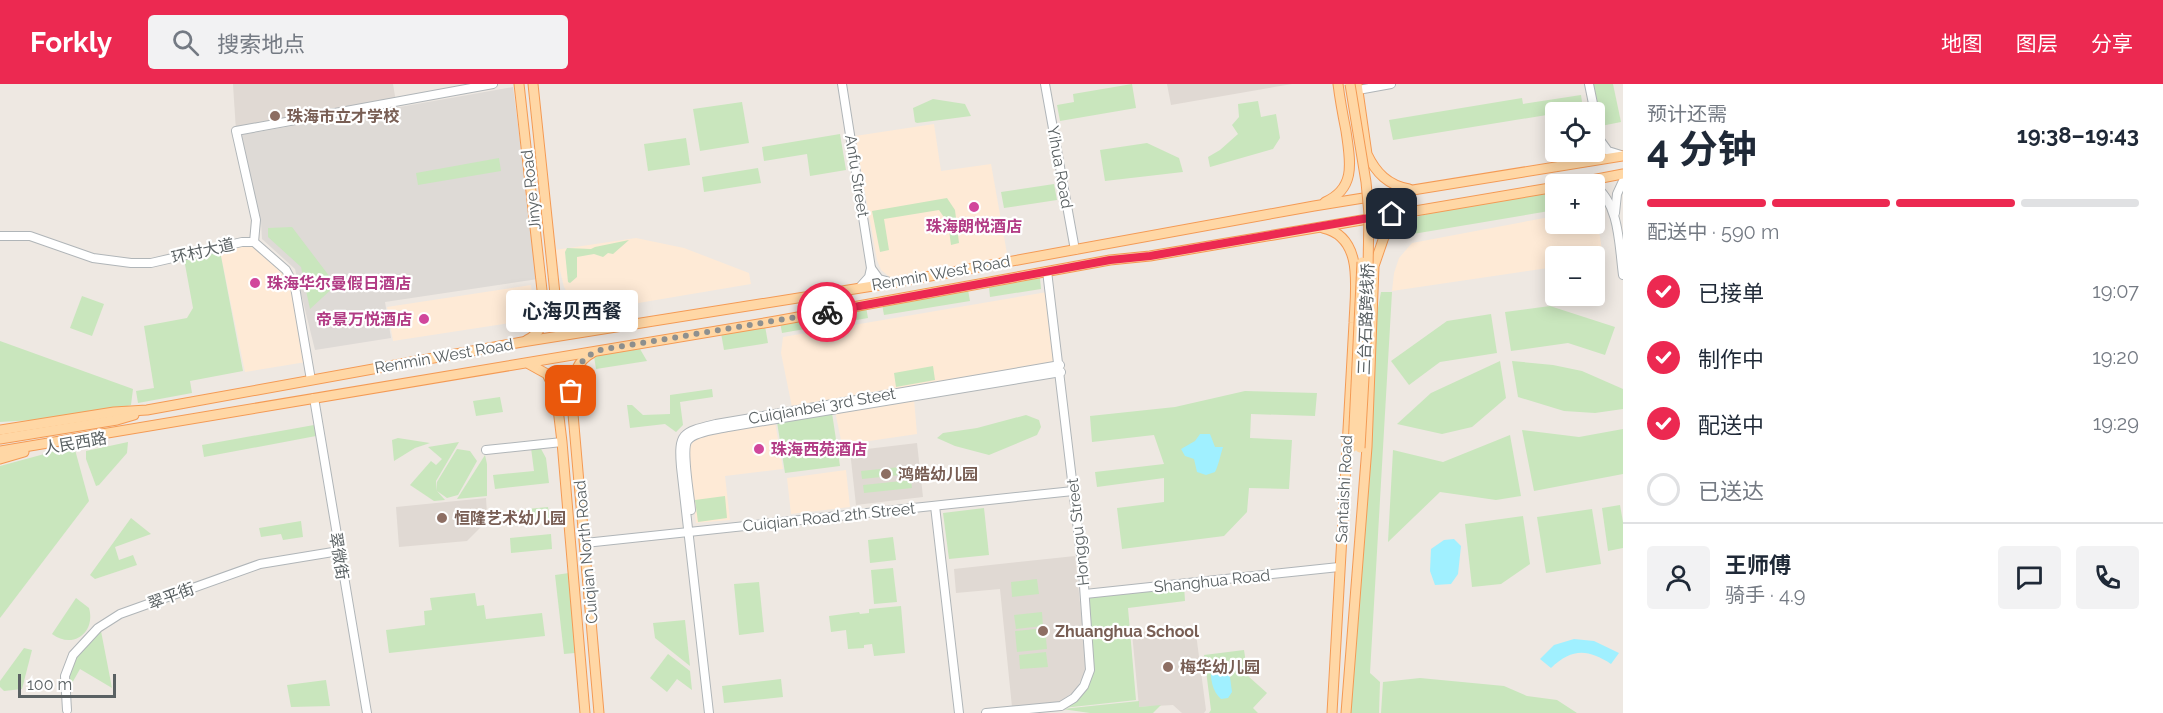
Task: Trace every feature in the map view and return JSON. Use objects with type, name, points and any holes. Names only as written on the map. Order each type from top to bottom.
[{"type":"main road","name":"Jinye Road","points":[[519,84],[543,296],[543,322],[540,330],[531,339],[522,342]]},
{"type":"main road","name":"Jinye Road","points":[[533,84],[555,294],[567,319],[580,327],[597,330]]},
{"type":"main road","points":[[1314,206],[1333,198],[1342,190],[1349,172],[1350,156],[1338,84]]},
{"type":"main road","name":"三台石路跨线桥","points":[[1344,84],[1363,205],[1356,447]]},
{"type":"main road","points":[[1355,86],[1367,154],[1374,168],[1385,179],[1396,185],[1417,190]]},
{"type":"main road","name":"三台石路跨线桥","points":[[1355,86],[1369,214],[1366,325],[1356,447]]},
{"type":"main road","name":"Renmin West Road","points":[[295,384],[522,342],[892,283],[1314,206],[1623,156]]},
{"type":"main road","points":[[1569,165],[1570,174]]},
{"type":"main road","points":[[1605,180],[1623,174]]},
{"type":"main road","name":"Renmin West Road","points":[[297,400],[837,310],[876,301],[1110,260],[1545,189]]},
{"type":"main road","name":"Santaishi Road","points":[[1346,713],[1365,480],[1374,266],[1381,241],[1388,231],[1401,218],[1420,210]]},
{"type":"main road","name":"Santaishi Road","points":[[1318,227],[1333,231],[1342,238],[1350,249],[1355,266],[1354,323],[1332,713]]},
{"type":"main road","points":[[1131,239],[1134,257]]},
{"type":"main road","name":"Cuiqian North Road","points":[[599,713],[571,391],[574,375],[582,361],[600,350]]},
{"type":"main road","name":"Cuiqian North Road","points":[[524,363],[544,370],[556,393],[585,713]]},
{"type":"main road","name":"人民西路","points":[[0,430],[114,412],[147,410],[295,384]]},
{"type":"main road","name":"人民西路","points":[[0,451],[297,400]]},
{"type":"main road","name":"人民西路","points":[[0,439],[117,420],[147,410]]},
{"type":"main road","name":"人民西路","points":[[0,459],[24,452],[110,437],[150,426]]},
{"type":"main road","points":[[1345,480],[1356,447]]},
{"type":"main road","points":[[1356,447],[1365,480]]},
{"type":"street","points":[[254,242],[256,220],[236,131],[493,84]]},
{"type":"street","name":"Anfu Street","points":[[842,84],[872,268]]},
{"type":"street","name":"Yihua Road","points":[[1046,84],[1075,250]]},
{"type":"street","points":[[1355,86],[1391,84]]},
{"type":"street","points":[[1589,84],[1593,102]]},
{"type":"street","points":[[1605,146],[1608,151],[1623,156]]},
{"type":"street","points":[[1615,224],[1617,194],[1623,181]]},
{"type":"street","points":[[1605,196],[1611,206],[1623,275]]},
{"type":"street","name":"环村大道","points":[[0,236],[30,236],[93,258],[131,263],[151,263],[242,242],[254,242],[286,270],[294,287],[311,380]]},
{"type":"street","points":[[872,268],[879,279],[892,283]]},
{"type":"street","points":[[860,287],[869,278],[872,268]]},
{"type":"street","name":"Honggu Street","points":[[986,713],[1061,706],[1074,698],[1084,686],[1090,670],[1085,594],[1047,271]]},
{"type":"street","points":[[709,713],[690,532],[692,518],[685,449],[688,439],[736,426],[1060,368]]},
{"type":"street","name":"翠微街","points":[[314,398],[367,713]]},
{"type":"street","points":[[486,450],[562,442]]},
{"type":"street","name":"Cuiqian Road 2th Street","points":[[585,543],[1073,491]]},
{"type":"street","points":[[935,506],[959,713]]},
{"type":"street","name":"翠平街","points":[[67,710],[64,676],[73,655],[98,628],[120,614],[260,564],[339,551]]},
{"type":"street","name":"Shanghua Road","points":[[1085,594],[1339,567]]},
{"type":"shaded area","name":"珠海市立才学校","points":[[233,84],[393,84],[396,102],[236,131]]},
{"type":"shaded area","points":[[1167,84],[1292,84],[1171,105]]},
{"type":"shaded area","points":[[513,87],[538,279],[385,302],[391,338],[315,350],[295,269],[262,239],[261,222],[241,135]]},
{"type":"shaded area","points":[[934,124],[941,171],[991,164],[1008,259],[891,278],[881,270],[877,260],[855,136]]},
{"type":"shaded area","points":[[1545,218],[1545,234],[1599,234],[1601,246],[1545,246],[1545,268],[1392,291],[1399,258],[1412,243]]},
{"type":"shaded area","points":[[636,238],[684,248],[749,273],[751,284],[579,313],[564,287],[555,250]]},
{"type":"shaded area","points":[[243,245],[254,245],[285,272],[293,289],[306,362],[245,372],[220,251]]},
{"type":"shaded area","points":[[531,285],[536,319],[393,341],[387,307]]},
{"type":"shaded area","points":[[1047,292],[1057,362],[792,407],[781,353],[783,337]]},
{"type":"shaded area","points":[[914,399],[917,434],[842,445],[835,411]]},
{"type":"shaded area","points":[[775,422],[783,469],[725,476],[730,520],[696,523],[688,451],[693,442],[699,437]]},
{"type":"shaded area","name":"鸿皓幼儿园","points":[[917,443],[923,497],[856,505],[850,451]]},
{"type":"shaded area","points":[[846,470],[850,507],[791,514],[787,478]]},
{"type":"shaded area","name":"恒隆艺术幼儿园","points":[[486,498],[485,523],[467,541],[399,547],[396,507]]},
{"type":"shaded area","name":"Zhuanghua School","points":[[1075,556],[1087,669],[1075,691],[1059,702],[1012,707],[1000,589],[956,593],[954,569]]},
{"type":"shaded area","name":"梅华幼儿园","points":[[1195,626],[1206,710],[1204,713],[1182,713],[1173,705],[1139,707],[1132,633]]},
{"type":"green space","points":[[1132,84],[1136,108],[1060,121],[1057,105],[1074,102],[1073,94]]},
{"type":"green space","points":[[1593,84],[1613,84],[1621,122],[1605,125],[1605,102],[1596,102]]},
{"type":"green space","points":[[1581,95],[1582,102],[1545,102],[1545,115],[1393,140],[1389,120],[1522,98],[1523,104]]},
{"type":"green space","points":[[933,99],[965,104],[971,116],[915,122],[913,108]]},
{"type":"green space","points":[[1258,101],[1261,117],[1276,114],[1280,138],[1273,149],[1210,167],[1208,157],[1238,134],[1232,125],[1239,117],[1238,104]]},
{"type":"green space","points":[[742,102],[749,143],[700,151],[693,109]]},
{"type":"green space","points":[[840,134],[846,170],[810,176],[807,154],[764,161],[762,147]]},
{"type":"green space","points":[[686,138],[690,165],[648,171],[644,144]]},
{"type":"green space","points":[[1147,143],[1179,158],[1183,172],[1105,181],[1100,150]]},
{"type":"green space","points":[[499,158],[501,171],[418,185],[416,173]]},
{"type":"green space","points":[[758,168],[761,183],[704,192],[702,177]]},
{"type":"green space","points":[[1054,184],[1057,200],[1004,208],[1001,192]]},
{"type":"green space","points":[[1545,193],[1545,212],[1413,234],[1411,219],[1442,209]]},
{"type":"green space","points":[[947,198],[955,210],[959,243],[951,245],[948,223],[939,210],[884,219],[889,250],[880,252],[872,211]]},
{"type":"green space","points":[[292,227],[336,285],[310,309],[301,267],[268,237],[268,228]]},
{"type":"green space","points":[[629,240],[613,254],[608,253],[603,257],[594,254],[577,257],[577,277],[570,283],[568,282],[565,252],[567,248],[591,249]]},
{"type":"green space","points":[[220,251],[243,371],[190,381],[192,393],[138,403],[136,391],[154,388],[144,326],[187,318],[193,308],[184,259]]},
{"type":"green space","points":[[1040,278],[1041,289],[990,297],[989,287]]},
{"type":"green space","points":[[968,290],[970,301],[884,315],[882,304]]},
{"type":"green space","points":[[1381,292],[1392,292],[1370,673],[1380,682],[1379,713],[1346,713],[1374,329]]},
{"type":"green space","points":[[82,296],[104,304],[92,336],[70,328]]},
{"type":"green space","points":[[1550,306],[1615,327],[1605,355],[1568,343],[1511,351],[1505,312]]},
{"type":"green space","points":[[866,307],[868,318],[782,333],[780,322]]},
{"type":"green space","points":[[1491,314],[1497,353],[1440,362],[1409,385],[1391,361],[1447,321]]},
{"type":"green space","points":[[765,326],[768,343],[724,350],[721,333]]},
{"type":"green space","points":[[0,341],[133,389],[131,405],[83,417],[0,422]]},
{"type":"green space","points":[[640,349],[647,361],[596,369],[594,356]]},
{"type":"green space","points":[[1500,361],[1506,398],[1472,427],[1442,434],[1397,424],[1431,393]]},
{"type":"green space","points":[[1512,361],[1553,365],[1582,371],[1623,389],[1623,409],[1595,413],[1564,411],[1518,397]]},
{"type":"green space","points":[[933,366],[935,380],[896,387],[894,373]]},
{"type":"green space","points":[[712,389],[713,397],[680,402],[683,425],[676,432],[665,424],[630,428],[627,405],[632,405],[643,415],[670,414],[670,395]]},
{"type":"green space","points":[[1245,391],[1317,393],[1315,416],[1251,414],[1250,438],[1292,440],[1289,489],[1249,488],[1247,512],[1224,536],[1122,549],[1117,508],[1164,502],[1164,478],[1097,487],[1095,472],[1164,464],[1154,435],[1092,442],[1090,416],[1175,407]]},
{"type":"green space","points":[[500,397],[503,412],[476,416],[473,401]]},
{"type":"green space","points":[[832,413],[840,466],[785,473],[777,422]]},
{"type":"green space","points":[[1026,415],[1039,420],[1041,427],[1037,435],[989,455],[955,446],[937,438],[943,433],[977,428]]},
{"type":"green space","points":[[314,425],[316,436],[204,457],[202,445]]},
{"type":"green space","points":[[1623,429],[1623,474],[1534,491],[1522,430],[1579,437]]},
{"type":"green space","points":[[1510,435],[1521,496],[1496,500],[1440,492],[1388,542],[1393,450],[1443,462]]},
{"type":"green space","points":[[398,438],[430,443],[415,448],[394,461],[392,440]]},
{"type":"green space","points":[[128,442],[127,453],[96,486],[86,459],[86,451]]},
{"type":"green space","points":[[459,442],[436,481],[437,491],[445,500],[434,501],[410,485],[431,461],[436,465],[442,459],[428,447]]},
{"type":"green space","points":[[74,446],[89,501],[0,618],[0,466]]},
{"type":"green space","points":[[540,447],[546,458],[549,483],[495,489],[493,475],[534,471],[531,448]]},
{"type":"green space","points":[[457,449],[470,451],[477,461],[458,495],[447,498],[437,491],[437,482]]},
{"type":"green space","points":[[485,455],[487,496],[457,499]]},
{"type":"green space","points":[[909,466],[910,474],[862,479],[861,471]]},
{"type":"green space","points":[[911,480],[912,488],[864,493],[863,485]]},
{"type":"green space","points":[[725,496],[727,518],[698,522],[695,500]]},
{"type":"green space","points":[[1620,505],[1623,522],[1623,548],[1608,551],[1602,508]]},
{"type":"green space","points":[[548,507],[550,521],[509,525],[507,511]]},
{"type":"green space","points":[[984,508],[989,555],[949,559],[943,513]]},
{"type":"green space","points":[[1592,509],[1601,564],[1546,573],[1537,517]]},
{"type":"green space","points":[[1523,516],[1530,564],[1501,584],[1472,587],[1465,524]]},
{"type":"green space","points":[[131,518],[151,534],[115,547],[119,560],[133,555],[137,565],[95,579],[90,575]]},
{"type":"green space","points":[[301,521],[303,537],[283,540],[281,534],[261,537],[259,528]]},
{"type":"green space","points":[[551,534],[552,549],[511,553],[510,538]]},
{"type":"green space","points":[[893,537],[896,560],[870,563],[868,540]]},
{"type":"green space","points":[[893,568],[897,602],[874,604],[871,570]]},
{"type":"green space","points":[[569,573],[575,653],[564,654],[555,575]]},
{"type":"green space","points":[[1037,579],[1039,594],[1012,597],[1011,582]]},
{"type":"green space","points":[[759,582],[764,632],[739,635],[734,584]]},
{"type":"green space","points":[[1184,586],[1185,601],[1128,608],[1136,700],[1063,708],[1087,686],[1094,670],[1088,597]]},
{"type":"green space","points":[[475,593],[477,606],[484,605],[486,619],[542,613],[545,636],[389,653],[386,630],[425,625],[424,611],[432,610],[430,598]]},
{"type":"green space","points":[[76,598],[89,608],[90,617],[86,631],[75,639],[68,640],[52,634]]},
{"type":"green space","points":[[901,606],[905,653],[874,656],[872,644],[864,645],[864,648],[848,649],[846,630],[831,632],[829,616],[869,613],[869,609]]},
{"type":"green space","points":[[1042,612],[1043,626],[1016,629],[1014,615]]},
{"type":"green space","points":[[685,620],[690,666],[655,638],[653,623]]},
{"type":"green space","points":[[1045,628],[1047,649],[1017,652],[1015,631]]},
{"type":"green space","points":[[101,631],[112,688],[80,669],[67,692],[70,672],[76,657]]},
{"type":"green space","points":[[24,648],[32,650],[22,689],[4,691],[0,687],[0,681]]},
{"type":"green space","points":[[1244,650],[1248,676],[1267,693],[1253,708],[1258,713],[1209,713],[1211,710],[1204,655]]},
{"type":"green space","points":[[1046,652],[1048,667],[1020,669],[1019,655]]},
{"type":"green space","points":[[668,654],[690,671],[692,690],[677,679],[667,692],[650,678]]},
{"type":"green space","points":[[1420,678],[1504,686],[1527,696],[1557,700],[1577,713],[1381,713],[1383,682]]},
{"type":"green space","points":[[781,679],[783,697],[724,703],[722,686]]},
{"type":"green space","points":[[326,680],[330,706],[291,707],[287,685]]},
{"type":"green space","points":[[1139,701],[1139,707],[1161,705],[1153,713],[1090,713],[1062,709]]},
{"type":"water","points":[[1200,434],[1210,434],[1215,447],[1223,447],[1215,472],[1206,475],[1197,472],[1194,459],[1185,456],[1181,449],[1195,441]]},
{"type":"water","points":[[1454,539],[1461,546],[1458,574],[1451,584],[1435,585],[1430,571],[1431,549],[1444,540]]},
{"type":"water","points":[[1574,639],[1594,641],[1619,653],[1611,664],[1587,653],[1573,654],[1551,668],[1540,659],[1554,645]]},
{"type":"water","points":[[1217,661],[1225,665],[1230,677],[1232,692],[1228,698],[1221,699],[1212,684],[1211,666]]},
{"type":"way so far","points":[[571,391],[574,375],[579,365],[587,356],[600,350],[827,312]]},
{"type":"place","name":"珠海市立才学校","points":[[275,116]]},
{"type":"place","name":"珠海朗悦酒店","points":[[974,207]]},
{"type":"place","name":"珠海华尔曼假日酒店","points":[[255,283]]},
{"type":"place","name":"帝景万悦酒店","points":[[424,319]]},
{"type":"place","name":"心海贝西餐","points":[[571,391]]},
{"type":"place","name":"珠海西苑酒店","points":[[759,449]]},
{"type":"place","name":"鸿皓幼儿园","points":[[886,474]]},
{"type":"place","name":"恒隆艺术幼儿园","points":[[442,518]]},
{"type":"place","name":"Zhuanghua School","points":[[1043,631]]},
{"type":"place","name":"梅华幼儿园","points":[[1168,667]]},
{"type":"route","points":[[827,312],[876,301],[1110,260],[1150,256],[1392,214]]}]
